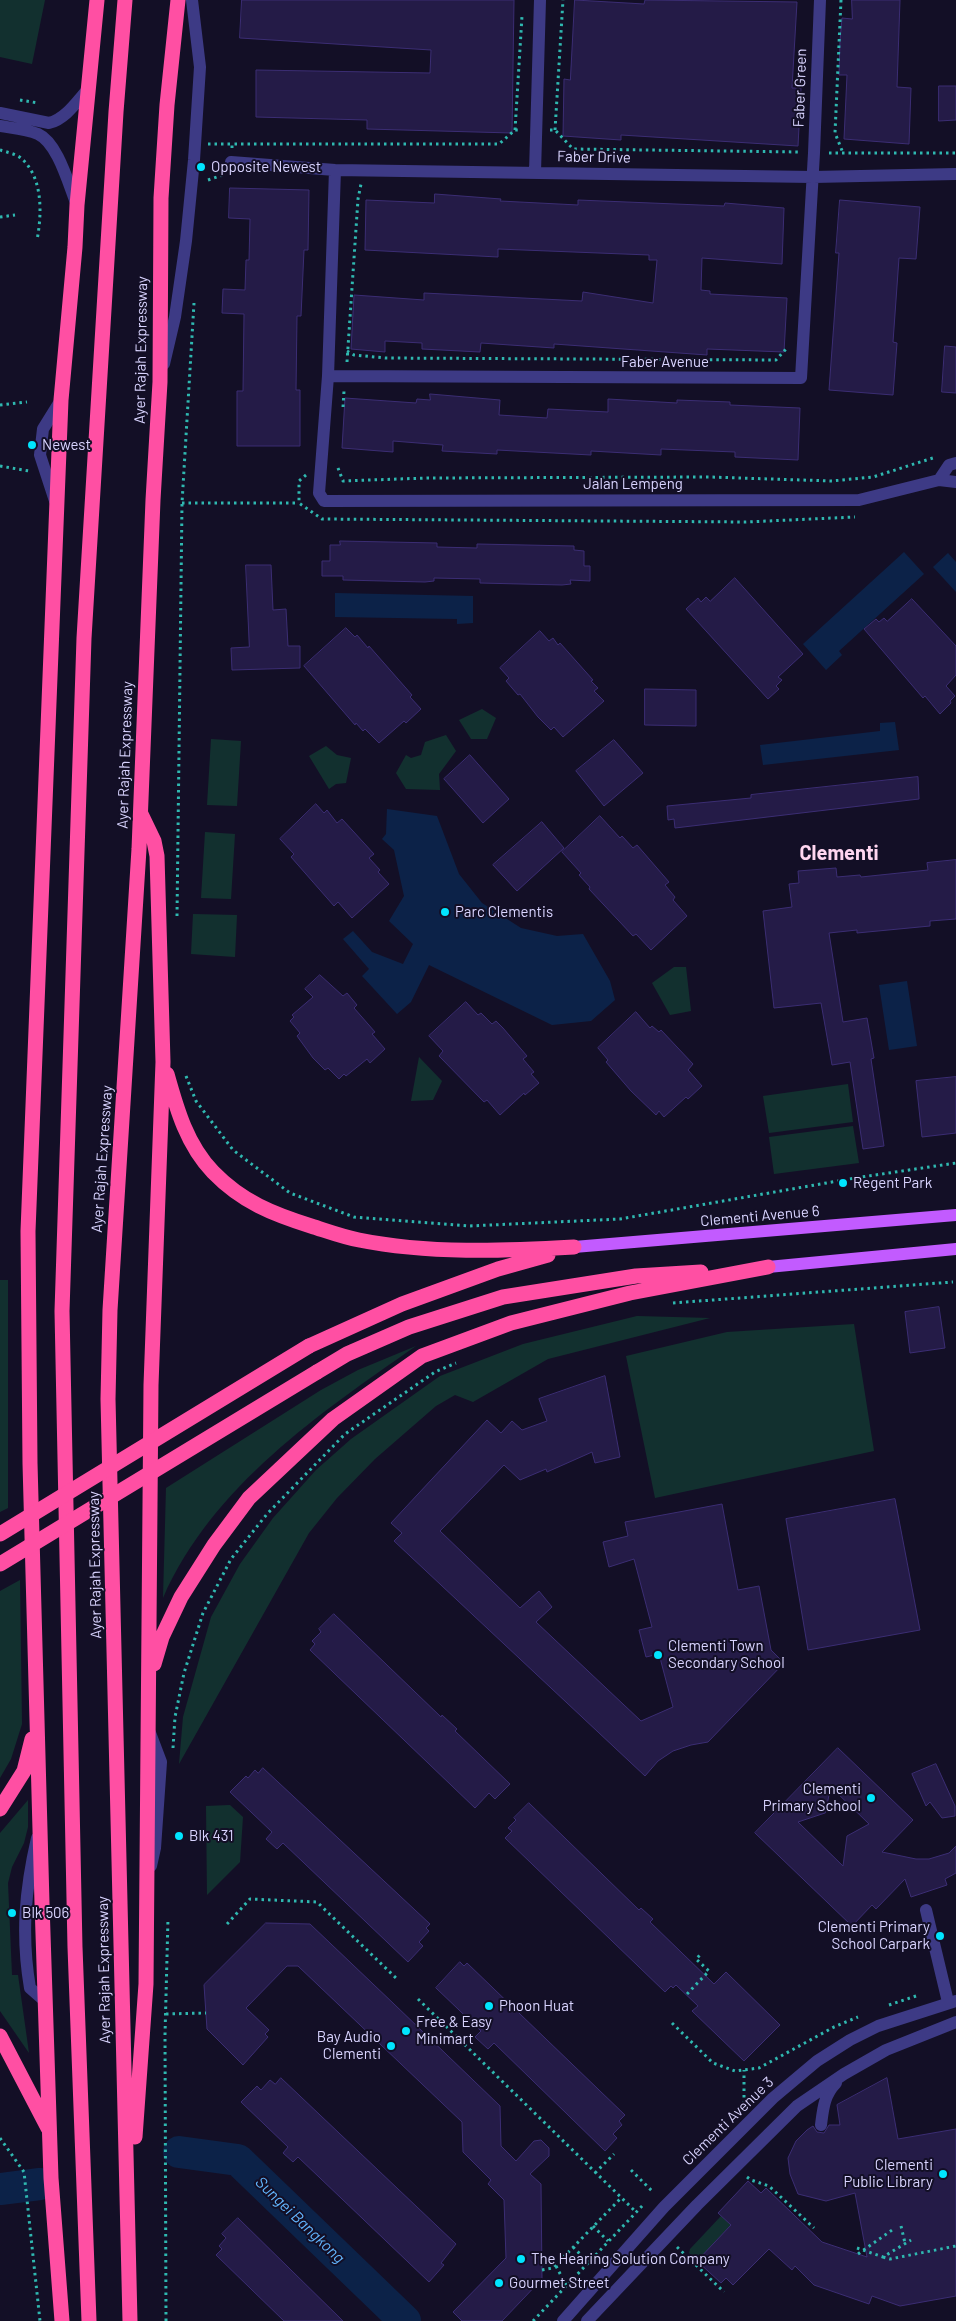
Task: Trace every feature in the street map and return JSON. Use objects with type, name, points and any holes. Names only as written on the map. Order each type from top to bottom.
[{"type":"highway","points":[[62,2321],[50,2132],[40,1829],[30,1463],[28,1231],[61,400],[77,205],[90,88],[97,0]]},
{"type":"highway","name":"Ayer Rajah Expressway","points":[[88,2321],[75,1947],[62,1311],[84,638],[115,122],[125,0]]},
{"type":"highway","name":"Ayer Rajah Expressway","points":[[130,2321],[108,1400],[110,1300],[140,813],[153,500],[160,382],[162,198],[167,105],[178,0]]},
{"type":"highway","points":[[128,2222],[146,1984],[145,1894],[151,1385],[163,1062],[157,856],[154,841],[140,813]]},
{"type":"highway","points":[[163,1062],[179,1114],[190,1141],[212,1172],[242,1198],[278,1216],[358,1240],[443,1250],[574,1247]]},
{"type":"highway","points":[[0,1534],[309,1346],[402,1304],[498,1269],[574,1247]]},
{"type":"highway","points":[[148,1685],[162,1637],[181,1596],[214,1545],[249,1498],[333,1419],[422,1356],[520,1321],[630,1293],[768,1267]]},
{"type":"highway","points":[[0,1564],[347,1354],[409,1327],[503,1296],[636,1276],[768,1267]]},
{"type":"highway","points":[[0,1809],[24,1771],[37,1723]]},
{"type":"highway","points":[[0,2036],[50,2132]]},
{"type":"main road","name":"Clementi Avenue 6","points":[[574,1247],[954,1214]]},
{"type":"main road","points":[[768,1267],[956,1249]]},
{"type":"street","points":[[160,382],[175,317],[186,241],[194,160],[200,67],[192,0]]},
{"type":"street","points":[[535,172],[540,0]]},
{"type":"street","name":"Faber Green","points":[[813,177],[820,0]]},
{"type":"street","points":[[0,113],[49,123],[54,122],[69,110],[90,88]]},
{"type":"street","points":[[0,126],[37,133],[43,137],[54,151],[77,205]]},
{"type":"street","name":"Faber Drive","points":[[231,168],[813,177],[956,174]]},
{"type":"street","points":[[328,376],[335,170]]},
{"type":"street","name":"Faber Avenue","points":[[328,376],[348,381],[799,379],[802,376],[813,177]]},
{"type":"street","name":"Jalan Lempeng","points":[[328,376],[319,493],[324,501],[859,500],[939,480],[956,482]]},
{"type":"street","points":[[939,480],[949,465],[956,463]]},
{"type":"street","points":[[926,1910],[952,2001]]},
{"type":"street","name":"Clementi Avenue 3","points":[[563,2321],[664,2207],[773,2098],[817,2061],[850,2040],[878,2026],[952,2001]]},
{"type":"street","points":[[587,2321],[696,2205],[791,2112],[844,2074],[886,2050],[956,2022]]},
{"type":"street","points":[[822,2124],[823,2106],[831,2088],[844,2074]]},
{"type":"path","points":[[555,130],[563,0]]},
{"type":"path","points":[[841,0],[835,133],[842,153]]},
{"type":"path","points":[[515,130],[523,10]]},
{"type":"path","points":[[222,145],[500,144],[515,130],[555,130],[573,149],[956,153]]},
{"type":"path","points":[[210,178],[231,168],[232,144]]},
{"type":"path","points":[[0,150],[21,158],[36,178],[40,226],[37,240]]},
{"type":"path","points":[[342,415],[345,388],[348,381],[347,351],[358,199],[361,182]]},
{"type":"path","points":[[0,217],[15,215]]},
{"type":"path","points":[[177,922],[182,503],[195,294]]},
{"type":"path","points":[[347,351],[354,355],[386,358],[776,360],[784,353],[789,344]]},
{"type":"path","points":[[0,405],[27,402]]},
{"type":"path","points":[[338,462],[338,472],[343,481],[427,478],[699,477],[832,481],[873,477],[937,457]]},
{"type":"path","points":[[0,466],[24,470]]},
{"type":"path","points":[[182,503],[298,503]]},
{"type":"path","points":[[322,519],[746,522],[846,519],[864,514]]},
{"type":"path","points":[[186,1075],[196,1101],[233,1150],[290,1193],[354,1217],[469,1226],[620,1219],[855,1178],[956,1163]]},
{"type":"path","points":[[671,1304],[953,1282]]},
{"type":"path","points":[[172,1756],[175,1717],[184,1673],[203,1613],[231,1559],[267,1514],[345,1434],[435,1372],[462,1360]]},
{"type":"path","points":[[227,1924],[250,1900],[317,1902],[398,1980]]},
{"type":"path","points":[[166,2321],[166,2014],[168,1918]]},
{"type":"path","points":[[687,1994],[709,1971],[696,1959],[701,1954]]},
{"type":"path","points":[[418,1999],[636,2212]]},
{"type":"path","points":[[166,2014],[206,2013]]},
{"type":"path","points":[[672,2023],[713,2063],[723,2068],[744,2070],[746,2103]]},
{"type":"path","points":[[0,2138],[24,2172],[40,2321]]},
{"type":"path","points":[[595,2173],[614,2154]]},
{"type":"path","points":[[631,2170],[654,2193]]},
{"type":"path","points":[[745,2175],[750,2180],[769,2186],[814,2228]]},
{"type":"path","points":[[533,2321],[661,2186]]},
{"type":"path","points":[[542,2270],[553,2268],[621,2198]]},
{"type":"path","points":[[593,2226],[608,2241]]},
{"type":"path","points":[[901,2226],[906,2243]]},
{"type":"path","points":[[858,2254],[895,2228]]},
{"type":"path","points":[[883,2257],[911,2240]]},
{"type":"path","points":[[676,2246],[724,2292]]},
{"type":"path","points":[[857,2248],[890,2259],[956,2246]]},
{"type":"path","points":[[573,2247],[588,2262]]},
{"type":"path","points":[[556,2265],[566,2285]]},
{"type":"green space","points":[[0,0],[45,0],[32,64],[0,57]]},
{"type":"green space","points":[[482,709],[496,718],[487,739],[471,739],[459,720]]},
{"type":"green space","points":[[446,735],[456,751],[439,774],[440,790],[406,789],[396,773],[406,755],[411,758],[421,755],[425,742]]},
{"type":"green space","points":[[211,739],[241,741],[237,806],[207,805]]},
{"type":"green space","points":[[326,746],[337,755],[351,758],[346,783],[336,784],[329,789],[309,756]]},
{"type":"green space","points":[[205,832],[235,834],[231,899],[201,898]]},
{"type":"green space","points":[[193,914],[237,915],[235,957],[191,954]]},
{"type":"green space","points":[[674,967],[686,967],[691,1011],[670,1015],[652,983]]},
{"type":"green space","points":[[419,1057],[442,1081],[433,1100],[411,1101]]},
{"type":"green space","points":[[848,1084],[853,1122],[769,1133],[763,1096]]},
{"type":"green space","points":[[853,1126],[859,1163],[774,1174],[769,1137]]},
{"type":"green space","points":[[0,1280],[8,1280],[8,1508],[0,1512]]},
{"type":"green space","points":[[637,1316],[710,1318],[548,1359],[473,1402],[455,1395],[436,1406],[375,1459],[337,1498],[309,1533],[179,1764],[183,1717],[211,1617],[240,1564],[273,1518],[316,1470],[351,1439],[440,1376],[523,1344]]},
{"type":"green space","points":[[854,1324],[874,1451],[655,1498],[626,1356],[727,1332]]},
{"type":"green space","points":[[416,1346],[307,1426],[272,1455],[239,1487],[210,1521],[184,1558],[163,1598],[166,1488],[321,1390],[358,1370]]},
{"type":"green space","points":[[20,1580],[22,1724],[11,1759],[0,1778],[0,1591]]},
{"type":"green space","points":[[28,1800],[28,1827],[24,1843],[12,1867],[8,1883],[12,1975],[18,1975],[29,2053],[0,2011],[0,1833]]},
{"type":"green space","points":[[230,1805],[243,1817],[240,1862],[207,1895],[206,1806]]},
{"type":"green space","points":[[721,2216],[731,2225],[697,2261],[689,2253],[690,2249]]},
{"type":"water","points":[[904,552],[924,574],[839,651],[842,655],[826,670],[803,644]]},
{"type":"water","points":[[948,553],[956,562],[956,592],[933,567]]},
{"type":"water","points":[[335,593],[473,596],[473,623],[457,624],[457,619],[335,617]]},
{"type":"water","points":[[895,722],[899,750],[763,765],[760,745],[880,731],[880,723]]},
{"type":"water","name":"Parc Clementis","points":[[387,809],[437,816],[459,874],[482,903],[521,928],[557,936],[583,934],[610,981],[615,1000],[591,1021],[552,1025],[429,965],[411,1002],[397,1014],[362,976],[369,969],[343,939],[353,931],[372,952],[403,964],[413,944],[389,921],[404,896],[394,850],[382,839],[386,834]]},
{"type":"water","points":[[907,981],[917,1046],[889,1050],[879,985]]},
{"type":"building","points":[[242,0],[514,0],[512,133],[367,129],[367,120],[256,117],[256,70],[430,73],[431,50],[240,38]]},
{"type":"building","points":[[575,0],[644,4],[645,0],[797,2],[792,88],[801,88],[798,146],[621,135],[621,140],[563,136],[564,79],[570,80]]},
{"type":"building","points":[[852,0],[900,0],[897,87],[911,88],[909,144],[844,139],[847,75],[839,75],[840,41],[842,18],[852,19]]},
{"type":"building","points":[[939,86],[956,86],[956,120],[939,121]]},
{"type":"building","points":[[230,188],[309,190],[308,250],[304,250],[301,316],[297,316],[296,390],[300,390],[300,446],[237,446],[237,391],[243,391],[244,314],[222,313],[223,289],[245,290],[246,260],[249,260],[250,219],[229,218]]},
{"type":"building","points":[[435,194],[501,199],[500,201],[578,205],[578,200],[724,206],[725,203],[784,208],[782,264],[702,258],[701,290],[710,291],[710,294],[787,298],[784,352],[707,349],[707,355],[554,344],[554,348],[481,343],[480,352],[422,349],[422,343],[385,341],[385,352],[351,349],[354,295],[424,300],[424,293],[582,301],[583,292],[653,303],[657,260],[649,260],[649,255],[498,249],[498,257],[365,250],[366,200],[434,203]]},
{"type":"building","points":[[840,200],[920,207],[916,259],[899,258],[893,342],[897,343],[893,395],[829,390],[839,253],[836,253]]},
{"type":"building","points":[[945,346],[956,347],[956,393],[942,392]]},
{"type":"building","points":[[430,394],[500,400],[499,415],[547,418],[548,409],[608,412],[608,399],[677,403],[677,400],[730,402],[730,405],[800,408],[798,460],[735,457],[735,452],[661,449],[661,455],[591,451],[591,455],[497,450],[497,454],[442,451],[443,445],[393,441],[393,452],[342,448],[345,398],[416,403],[417,399],[430,400]]},
{"type":"building","points":[[340,541],[437,543],[437,547],[477,548],[477,544],[574,546],[574,550],[584,551],[584,566],[590,566],[590,581],[570,580],[571,584],[562,585],[480,583],[480,579],[434,578],[434,581],[425,582],[343,580],[343,576],[322,576],[322,561],[330,561],[330,545],[340,545]]},
{"type":"building","points":[[246,565],[271,565],[273,610],[286,609],[288,646],[300,646],[300,668],[232,670],[231,648],[249,647]]},
{"type":"building","points":[[735,578],[803,654],[778,677],[782,680],[776,686],[779,689],[768,699],[686,609],[698,598],[701,602],[706,597],[710,601]]},
{"type":"building","points":[[912,599],[956,646],[956,675],[946,686],[955,696],[940,714],[925,696],[923,698],[864,629],[876,619],[879,622],[884,618],[887,621]]},
{"type":"building","points":[[346,628],[355,637],[357,635],[368,648],[369,646],[412,695],[410,697],[421,709],[379,743],[365,729],[363,731],[356,723],[355,725],[304,666]]},
{"type":"building","points":[[540,631],[549,641],[553,638],[558,645],[560,643],[593,680],[591,681],[598,688],[594,691],[604,701],[563,737],[554,727],[551,730],[538,717],[520,694],[518,695],[506,681],[509,678],[500,668]]},
{"type":"building","points":[[645,689],[696,690],[696,726],[645,725]]},
{"type":"building","points":[[614,740],[643,773],[604,806],[576,771]]},
{"type":"building","points":[[470,755],[509,799],[483,823],[444,779]]},
{"type":"building","points":[[918,777],[919,799],[675,828],[674,819],[668,820],[667,806],[751,798],[751,795]]},
{"type":"building","points":[[316,804],[324,813],[327,810],[337,823],[342,819],[374,854],[369,858],[389,884],[352,918],[338,902],[334,906],[291,857],[294,854],[280,839]]},
{"type":"building","points":[[600,816],[620,838],[622,836],[633,848],[637,845],[669,882],[665,885],[675,897],[673,900],[687,916],[651,950],[636,934],[633,936],[589,889],[590,887],[579,875],[581,873],[562,852]]},
{"type":"building","points":[[542,822],[564,848],[517,891],[493,865]]},
{"type":"building","points":[[956,860],[956,919],[930,921],[930,926],[857,933],[857,930],[829,933],[843,1022],[867,1018],[874,1058],[871,1059],[884,1146],[863,1149],[850,1062],[832,1065],[821,1003],[774,1008],[763,911],[792,907],[789,884],[799,883],[798,871],[836,868],[837,877],[860,875],[861,877],[928,870],[927,863]]},
{"type":"building","points":[[320,975],[343,996],[347,993],[357,1005],[354,1008],[375,1032],[372,1034],[385,1049],[370,1063],[367,1059],[346,1076],[344,1074],[339,1079],[328,1068],[325,1070],[313,1058],[297,1036],[300,1033],[290,1021],[294,1017],[292,1015],[313,997],[305,989]]},
{"type":"building","points":[[466,1002],[478,1015],[481,1013],[492,1024],[496,1021],[503,1028],[527,1056],[523,1059],[534,1072],[531,1074],[539,1083],[525,1095],[524,1093],[500,1115],[487,1100],[484,1102],[439,1056],[443,1051],[429,1036]]},
{"type":"building","points":[[636,1012],[650,1028],[652,1026],[659,1032],[661,1030],[693,1064],[688,1070],[702,1086],[688,1099],[686,1097],[664,1117],[659,1111],[656,1115],[631,1091],[606,1062],[608,1060],[598,1048]]},
{"type":"building","points":[[956,1077],[956,1133],[922,1137],[916,1081]]},
{"type":"building","points":[[939,1307],[945,1348],[910,1353],[905,1312]]},
{"type":"building","points":[[605,1376],[620,1457],[595,1463],[592,1452],[547,1472],[546,1469],[520,1480],[504,1465],[440,1531],[520,1608],[539,1591],[552,1607],[536,1622],[641,1721],[673,1707],[659,1654],[646,1657],[639,1630],[652,1627],[634,1559],[609,1567],[603,1542],[628,1536],[625,1522],[722,1504],[738,1590],[759,1586],[771,1650],[784,1663],[708,1742],[673,1751],[658,1761],[645,1776],[394,1541],[402,1533],[391,1523],[487,1420],[501,1433],[512,1421],[522,1430],[547,1421],[539,1399]]},
{"type":"building","points":[[895,1499],[920,1630],[808,1650],[786,1519]]},
{"type":"building","points":[[334,1614],[441,1717],[442,1715],[457,1729],[455,1731],[510,1784],[495,1799],[489,1793],[475,1808],[310,1650],[315,1644],[312,1641],[321,1632],[319,1629]]},
{"type":"building","points":[[838,1748],[913,1820],[882,1852],[916,1859],[929,1859],[949,1853],[956,1846],[956,1873],[945,1879],[947,1885],[911,1897],[905,1879],[876,1909],[872,1905],[852,1926],[755,1833]],"holes":[[[831,1787],[869,1824],[847,1836],[843,1866],[798,1822],[825,1813]]]},
{"type":"building","points":[[936,1764],[955,1806],[955,1816],[942,1818],[930,1802],[926,1806],[912,1774]]},
{"type":"building","points":[[263,1768],[430,1924],[426,1928],[429,1931],[419,1942],[423,1946],[408,1962],[283,1843],[277,1849],[266,1839],[272,1832],[230,1792],[246,1776],[248,1778],[255,1770],[258,1773]]},
{"type":"building","points":[[529,1803],[639,1910],[641,1908],[653,1919],[650,1922],[714,1984],[726,1972],[780,2025],[744,2061],[692,2011],[698,2006],[676,1985],[673,1988],[671,1986],[665,1992],[505,1838],[512,1831],[508,1828],[516,1820],[514,1818]]},
{"type":"building","points":[[266,1923],[310,1924],[500,2106],[501,2146],[516,2161],[534,2141],[541,2140],[549,2148],[549,2156],[530,2174],[541,2184],[542,2279],[502,2321],[462,2321],[453,2312],[506,2258],[504,2200],[488,2184],[491,2180],[463,2152],[462,2122],[298,1966],[287,1966],[246,2008],[269,2030],[265,2034],[268,2037],[243,2065],[207,2029],[204,1985]]},
{"type":"building","points":[[460,1962],[464,1966],[467,1963],[625,2115],[619,2121],[622,2125],[613,2134],[617,2138],[605,2151],[494,2043],[488,2049],[475,2037],[481,2031],[436,1988]]},
{"type":"building","points":[[281,2078],[456,2244],[441,2263],[444,2265],[429,2282],[298,2157],[293,2162],[283,2153],[288,2147],[241,2102],[257,2086],[261,2090],[270,2080],[275,2084]]},
{"type":"building","points":[[887,2078],[898,2139],[956,2129],[956,2296],[900,2306],[872,2296],[869,2304],[814,2285],[795,2266],[792,2270],[769,2249],[733,2285],[726,2278],[721,2283],[697,2261],[731,2225],[718,2213],[748,2181],[761,2193],[766,2188],[822,2242],[867,2257],[855,2193],[826,2201],[798,2194],[790,2174],[788,2158],[796,2141],[813,2126],[817,2132],[824,2133],[829,2125],[840,2125],[837,2105]]},
{"type":"building","points":[[238,2218],[343,2321],[284,2321],[216,2255],[222,2249],[219,2246],[226,2238],[222,2234]]},
{"type":"waterway","name":"Sungei Bangkong","points":[[179,2152],[238,2160],[405,2321]]},
{"type":"waterway","name":"Sungei Bangkong","points":[[0,2189],[40,2184]]},
{"type":"place","name":"Opposite Newest","points":[[201,167]]},
{"type":"place","name":"Newest","points":[[32,445]]},
{"type":"place","name":"Parc Clementis","points":[[445,912]]},
{"type":"place","name":"Regent Park","points":[[843,1183]]},
{"type":"place","name":"Clementi Town Secondary School","points":[[658,1655]]},
{"type":"place","name":"Clementi Primary School","points":[[871,1798]]},
{"type":"place","name":"Blk 431","points":[[179,1836]]},
{"type":"place","name":"Blk 506","points":[[12,1913]]},
{"type":"place","name":"Clementi Primary School Carpark","points":[[940,1936]]},
{"type":"place","name":"Phoon Huat","points":[[489,2006]]},
{"type":"place","name":"Free & Easy Minimart","points":[[406,2031]]},
{"type":"place","name":"Bay Audio Clementi","points":[[391,2046]]},
{"type":"place","name":"Clementi Public Library","points":[[943,2174]]},
{"type":"place","name":"The Hearing Solution Company","points":[[521,2259]]},
{"type":"place","name":"Gourmet Street","points":[[499,2283]]},
{"type":"district","name":"Clementi","points":[[839,853]]}]
